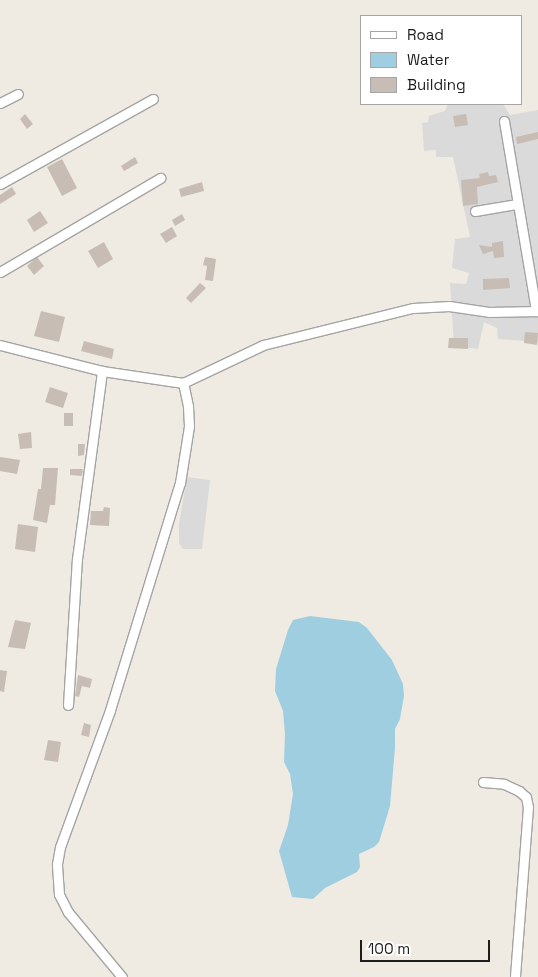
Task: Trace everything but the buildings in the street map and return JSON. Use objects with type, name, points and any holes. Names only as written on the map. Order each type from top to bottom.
[{"type":"street","points":[[0,103],[18,94]]},
{"type":"street","points":[[0,184],[153,100]]},
{"type":"street","points":[[0,345],[102,371],[183,383],[264,345],[413,308],[449,306],[489,312],[537,311],[504,121]]},
{"type":"street","points":[[0,272],[160,178]]},
{"type":"street","points":[[475,212],[517,204]]},
{"type":"street","points":[[68,706],[77,559],[102,371]]},
{"type":"street","points":[[122,977],[68,912],[59,894],[57,864],[60,847],[110,710],[180,483],[189,426],[188,406],[183,383]]},
{"type":"street","points":[[483,782],[504,784],[519,790],[526,797],[528,807],[515,977]]},
{"type":"shaded area","points":[[448,105],[504,105],[510,115],[538,110],[538,342],[498,339],[497,328],[484,322],[478,349],[454,346],[450,283],[466,284],[469,273],[452,268],[455,239],[470,237],[453,157],[436,157],[436,150],[424,151],[422,123],[428,122],[429,116],[445,111]]},
{"type":"shaded area","points":[[187,477],[210,480],[202,549],[183,549],[179,543],[179,524]]},
{"type":"water","points":[[310,616],[359,622],[367,628],[392,660],[403,684],[404,696],[400,719],[395,729],[390,806],[379,842],[374,847],[359,854],[360,867],[357,872],[325,888],[313,899],[292,897],[279,851],[288,825],[293,794],[290,774],[284,762],[285,734],[283,711],[275,691],[276,669],[288,630],[293,620]]}]
